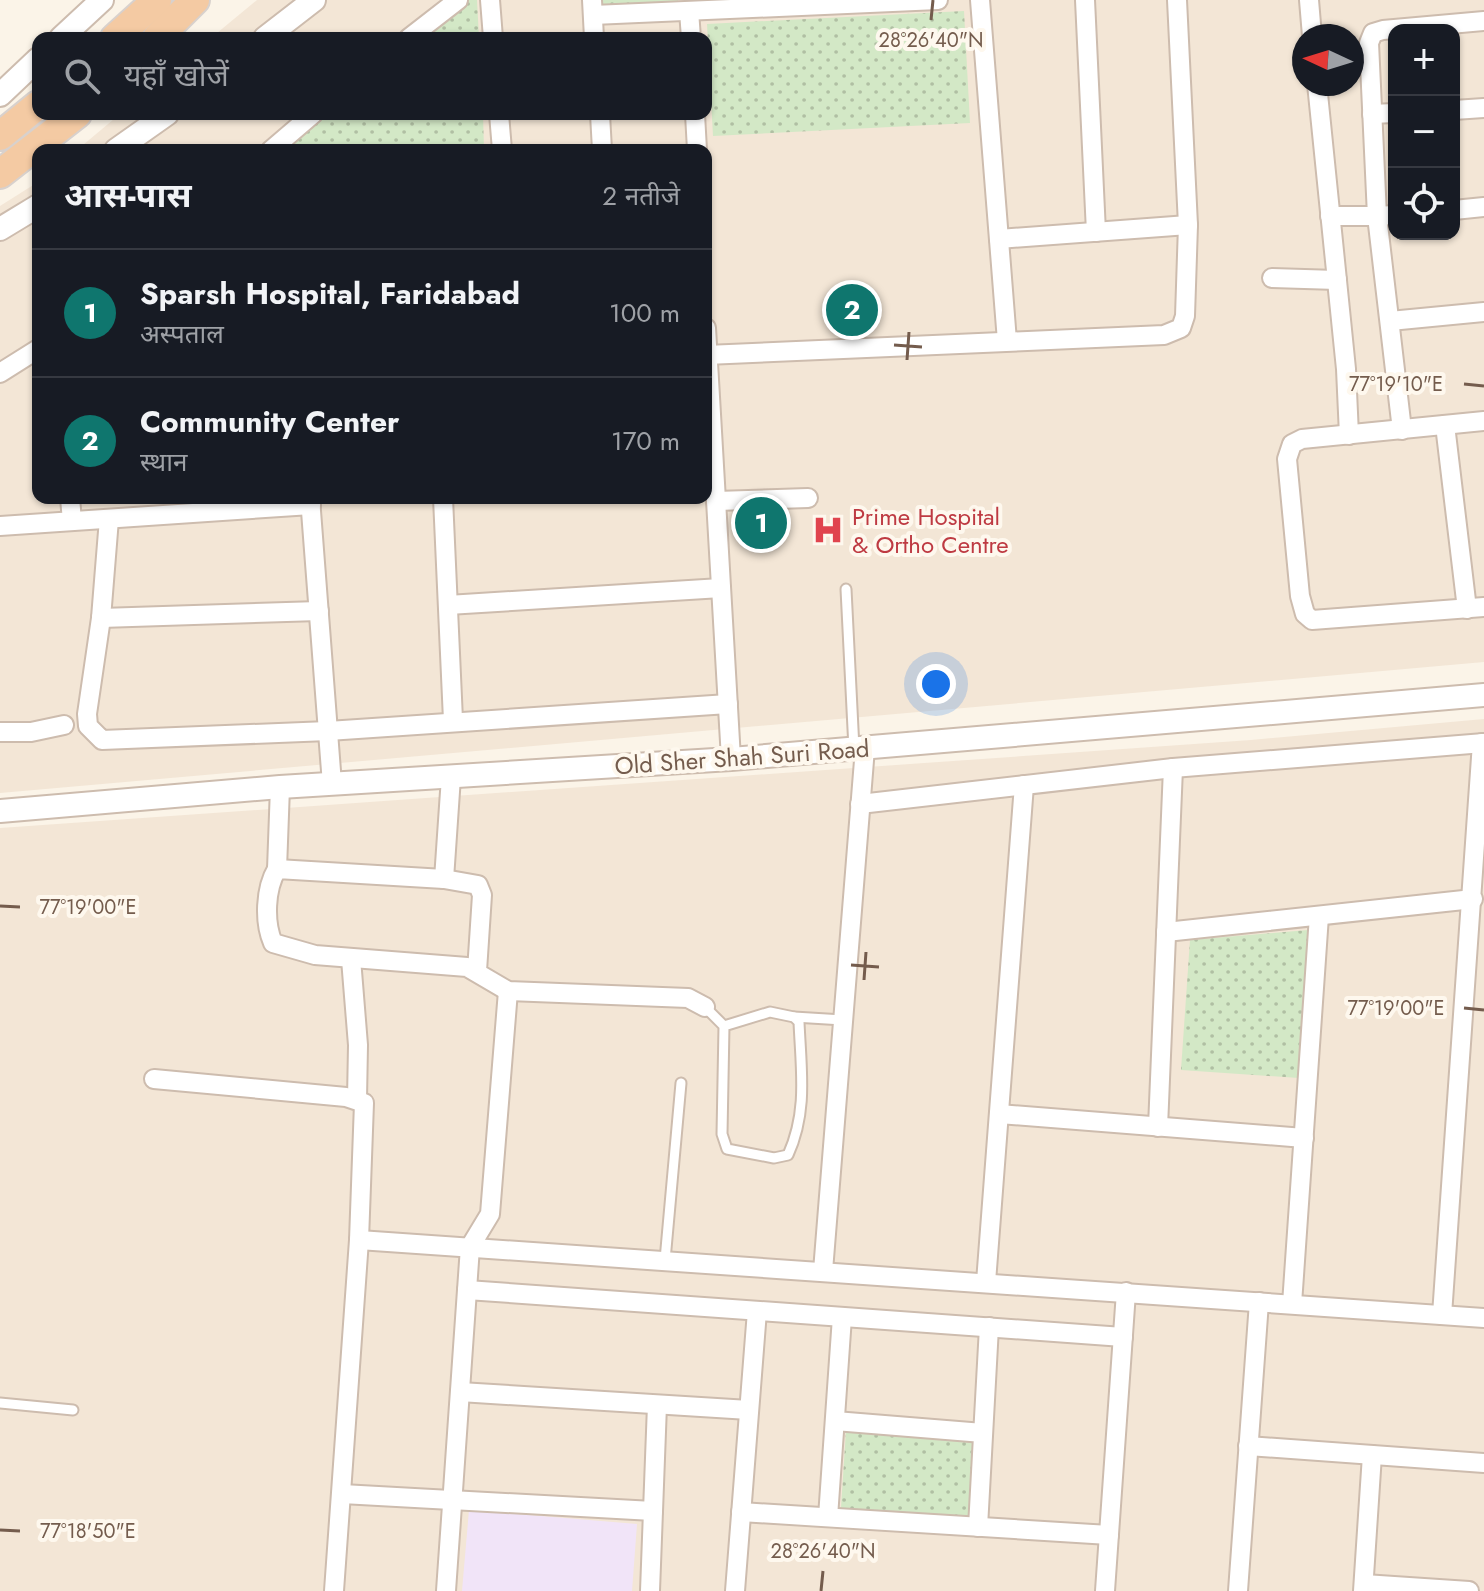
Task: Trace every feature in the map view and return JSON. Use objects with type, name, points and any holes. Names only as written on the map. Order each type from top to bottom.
[{"type":"highway","points":[[122,32],[157,0]]},
{"type":"highway","points":[[163,32],[195,0]]},
{"type":"highway","points":[[0,136],[32,110]]},
{"type":"highway","points":[[38,144],[69,120]]},
{"type":"highway","points":[[0,174],[32,149]]},
{"type":"street","points":[[67,32],[102,0]]},
{"type":"street","points":[[273,32],[314,0]]},
{"type":"street","points":[[417,32],[458,0]]},
{"type":"street","points":[[490,0],[493,32]]},
{"type":"street","points":[[594,32],[592,8],[689,11],[938,0]]},
{"type":"street","points":[[980,0],[1007,341]]},
{"type":"street","points":[[1085,0],[1096,232]]},
{"type":"street","points":[[712,355],[1164,335],[1181,328],[1185,316],[1188,225],[1177,0]]},
{"type":"street","points":[[1309,0],[1311,24]]},
{"type":"street","points":[[689,11],[691,32]]},
{"type":"street","points":[[1402,430],[1390,321],[1385,215],[1372,114],[1369,43],[1373,33],[1484,21]]},
{"type":"street","points":[[0,95],[32,65]]},
{"type":"street","points":[[1318,96],[1349,435]]},
{"type":"street","points":[[1460,110],[1484,108]]},
{"type":"street","points":[[1372,114],[1388,113]]},
{"type":"street","points":[[124,144],[158,120]]},
{"type":"street","points":[[282,144],[307,120]]},
{"type":"street","points":[[500,120],[502,144]]},
{"type":"street","points":[[600,120],[602,144]]},
{"type":"street","points":[[695,120],[697,144]]},
{"type":"street","points":[[1460,209],[1484,207]]},
{"type":"street","points":[[0,229],[32,210]]},
{"type":"street","points":[[1330,216],[1385,215]]},
{"type":"street","points":[[999,239],[1188,225]]},
{"type":"street","points":[[1272,278],[1337,280]]},
{"type":"street","points":[[1390,321],[1484,312]]},
{"type":"street","points":[[0,373],[32,353]]},
{"type":"street","points":[[1445,425],[1476,608],[1312,620],[1305,614],[1300,596],[1287,459],[1292,444],[1302,439],[1484,421]]},
{"type":"street","points":[[712,477],[731,759]]},
{"type":"street","points":[[716,501],[808,498]]},
{"type":"street","points":[[71,504],[72,521]]},
{"type":"street","points":[[0,526],[109,519],[249,504]]},
{"type":"street","points":[[311,504],[332,784]]},
{"type":"street","points":[[443,504],[453,720]]},
{"type":"street","points":[[109,519],[101,618],[87,714],[88,726],[102,740],[328,731],[453,720],[728,704]]},
{"type":"street","points":[[448,605],[721,588]]},
{"type":"street","points":[[101,618],[319,611]]},
{"type":"street","name":"Old Sher Shah Suri Road","points":[[0,811],[280,787],[859,749],[1484,695]]},
{"type":"street","points":[[0,732],[31,732],[64,725]]},
{"type":"street","points":[[860,804],[1173,768],[1483,743],[1442,1315]]},
{"type":"street","points":[[823,1271],[860,804],[859,749]]},
{"type":"street","points":[[1158,1127],[1173,768]]},
{"type":"street","points":[[444,879],[451,777]]},
{"type":"street","points":[[986,1282],[1024,785]]},
{"type":"street","points":[[280,787],[277,869],[268,900],[269,933],[273,943],[303,953],[477,971],[489,983],[508,991],[688,998],[705,1007]]},
{"type":"street","points":[[277,869],[444,879],[478,885],[482,895],[477,971]]},
{"type":"street","points":[[1166,932],[1473,899]]},
{"type":"street","points":[[1292,1304],[1319,916]]},
{"type":"street","points":[[351,959],[358,1045],[357,1099]]},
{"type":"street","points":[[446,1591],[470,1247],[490,1214],[508,991]]},
{"type":"street","points":[[154,1079],[357,1099],[364,1103],[359,1240],[334,1591]]},
{"type":"street","points":[[999,1114],[1304,1138]]},
{"type":"street","points":[[359,1240],[1484,1318]]},
{"type":"street","points":[[467,1290],[1123,1337]]},
{"type":"street","points":[[1105,1591],[1126,1292]]},
{"type":"street","points":[[1238,1591],[1259,1302]]},
{"type":"street","points":[[735,1591],[757,1311]]},
{"type":"street","points":[[828,1517],[842,1317]]},
{"type":"street","points":[[978,1527],[989,1327]]},
{"type":"street","points":[[460,1392],[749,1410]]},
{"type":"street","points":[[650,1591],[657,1405]]},
{"type":"street","points":[[835,1421],[983,1433]]},
{"type":"street","points":[[1248,1446],[1484,1463]]},
{"type":"street","points":[[1372,1455],[1364,1587],[1469,1591]]},
{"type":"street","points":[[342,1494],[653,1511]]},
{"type":"street","points":[[741,1512],[1109,1535]]},
{"type":"lane","points":[[846,589],[859,749]]},
{"type":"lane","points":[[705,1007],[724,1026],[722,1134],[727,1149],[774,1158],[788,1155],[799,1131],[804,1096],[799,1022],[794,1017]]},
{"type":"lane","points":[[724,1026],[770,1012],[843,1020]]},
{"type":"lane","points":[[665,1260],[681,1083]]},
{"type":"lane","points":[[0,1403],[73,1410]]},
{"type":"shaded area","points":[[257,0],[1484,0],[1484,662],[0,793],[0,206],[32,186],[32,504],[712,504],[712,144],[84,144],[113,120],[712,120],[712,32],[218,32]]},
{"type":"shaded area","points":[[778,509],[779,536],[745,538],[744,511]]},
{"type":"shaded area","points":[[1484,719],[1484,1591],[0,1591],[0,828],[1251,740]]},
{"type":"shaded area","points":[[469,1510],[637,1524],[632,1591],[462,1591]]},
{"type":"green space","points":[[469,0],[477,0],[479,32],[429,32]]},
{"type":"green space","points":[[602,0],[678,0],[678,3],[602,7]]},
{"type":"green space","points":[[964,11],[970,123],[713,136],[712,32],[707,32],[707,24]]},
{"type":"green space","points":[[319,120],[483,120],[484,144],[290,143]]},
{"type":"green space","points":[[1308,930],[1299,1078],[1181,1070],[1190,940]]},
{"type":"green space","points":[[846,1430],[973,1438],[968,1517],[841,1508]]},
{"type":"place","name":"Community Center","points":[[852,310]]},
{"type":"place","name":"Sparsh Hospital, Faridabad","points":[[761,523]]},
{"type":"place","name":"Prime Hospital & Ortho Centre","points":[[828,530]]}]
